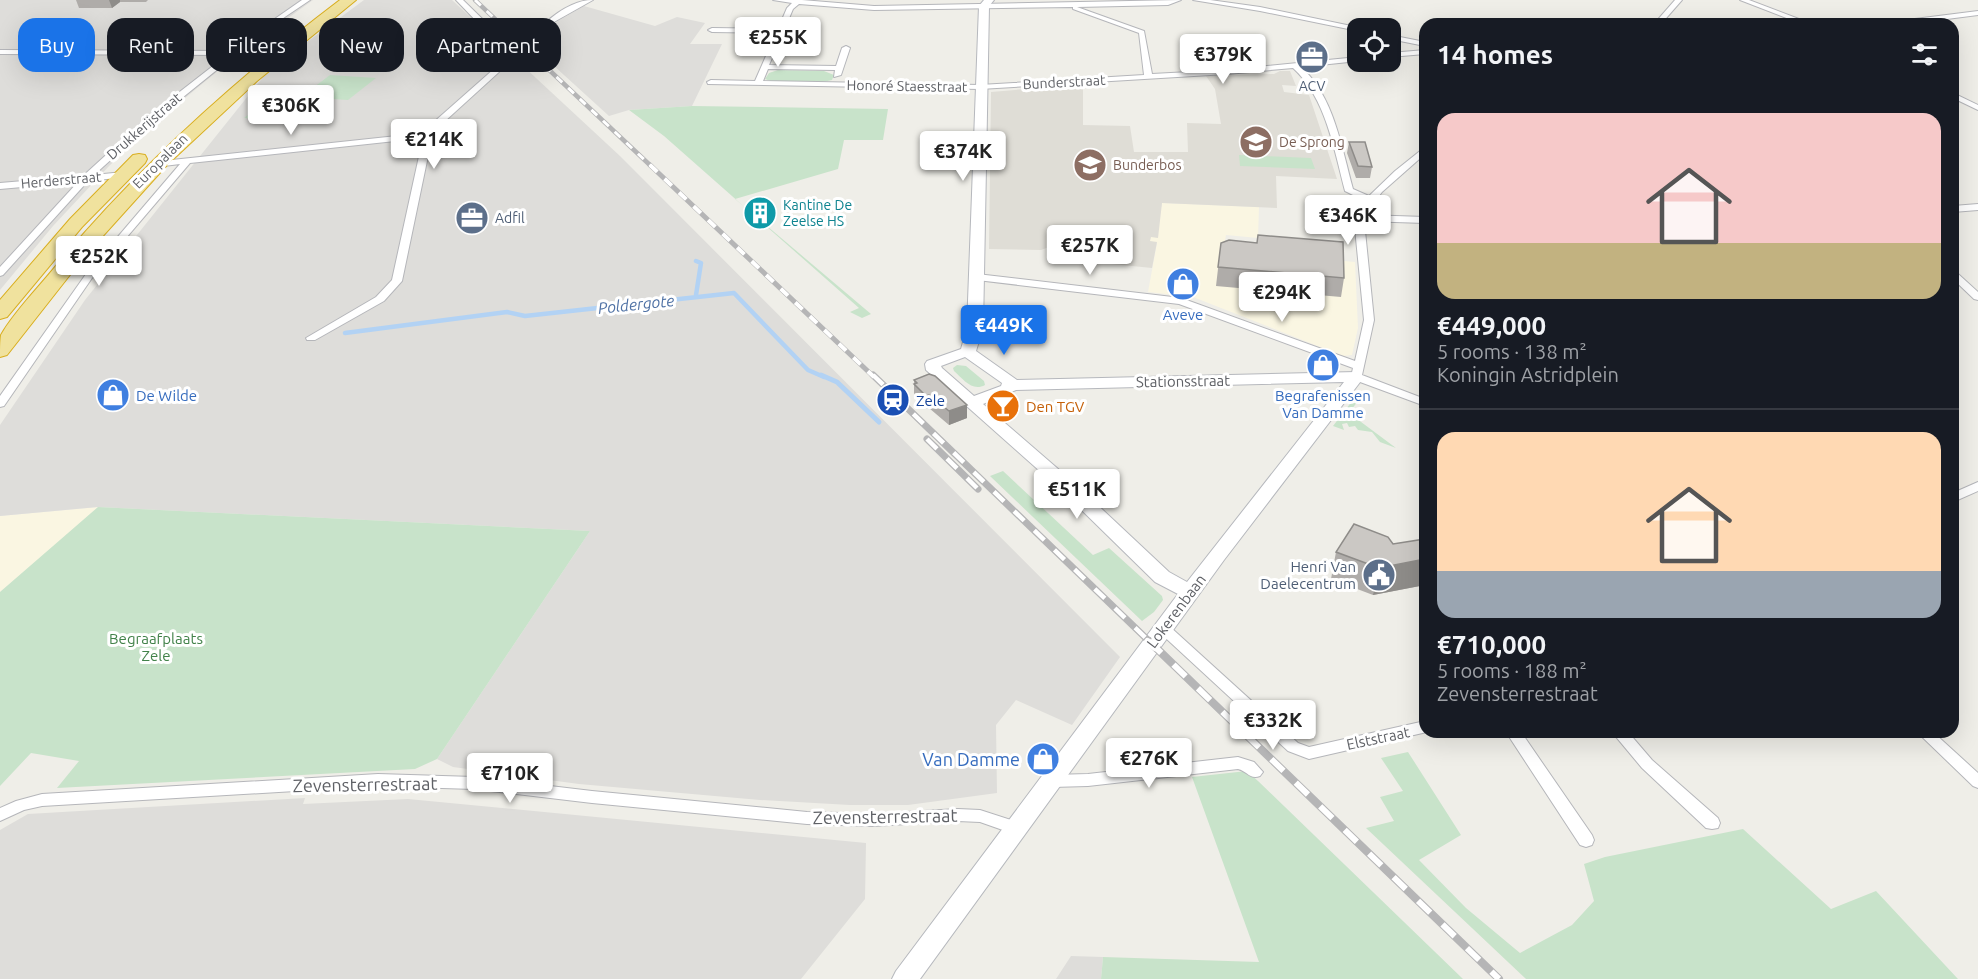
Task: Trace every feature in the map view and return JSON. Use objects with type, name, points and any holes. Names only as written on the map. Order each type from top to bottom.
[{"type":"highway","points":[[231,76],[331,0]]},
{"type":"highway","name":"Europalaan","points":[[0,313],[76,223],[123,175],[152,157],[349,0]]},
{"type":"highway","name":"Europalaan","points":[[182,118],[204,99]]},
{"type":"highway","name":"Europalaan","points":[[0,351],[152,157]]},
{"type":"street","name":"Drukkerijstraat","points":[[282,18],[307,0]]},
{"type":"street","points":[[459,0],[477,18]]},
{"type":"street","points":[[555,18],[590,0]]},
{"type":"street","points":[[776,0],[874,8],[925,3],[1168,3],[1178,0]]},
{"type":"street","points":[[1196,0],[1260,9],[1347,27]]},
{"type":"street","points":[[1662,18],[1679,0]]},
{"type":"street","points":[[1743,0],[1792,18]]},
{"type":"street","points":[[758,83],[790,8],[798,1]]},
{"type":"street","points":[[968,352],[975,328],[980,87],[987,3]]},
{"type":"street","points":[[1066,4],[1142,32],[1148,76]]},
{"type":"street","points":[[1938,18],[1978,13]]},
{"type":"street","points":[[712,30],[781,31]]},
{"type":"street","points":[[1401,39],[1419,43]]},
{"type":"street","name":"Honoré Staesstraat","points":[[834,84],[846,48]]},
{"type":"street","points":[[0,52],[206,53]]},
{"type":"street","points":[[1401,55],[1419,53]]},
{"type":"street","name":"Bunderstraat","points":[[980,87],[1296,66],[1347,60]]},
{"type":"street","points":[[1296,66],[1306,72],[1319,99],[1338,149],[1349,190],[1371,200]]},
{"type":"street","name":"Honoré Staesstraat","points":[[765,67],[839,68]]},
{"type":"street","name":"Drukkerijstraat","points":[[0,273],[86,178],[153,117],[209,72]]},
{"type":"street","points":[[311,338],[380,299],[397,281],[428,135],[494,72]]},
{"type":"street","name":"Honoré Staesstraat","points":[[711,82],[980,87]]},
{"type":"street","points":[[1959,98],[1978,108]]},
{"type":"street","points":[[152,157],[187,161],[428,135]]},
{"type":"street","points":[[1419,156],[1362,209],[1359,218],[1419,220]]},
{"type":"street","points":[[0,404],[89,276],[187,161]]},
{"type":"street","name":"Herderstraat","points":[[0,186],[123,175]]},
{"type":"street","points":[[1959,209],[1978,207]]},
{"type":"street","name":"Lokerenbaan","points":[[905,979],[1052,781],[1103,707],[1357,371],[1369,320],[1359,218]]},
{"type":"street","points":[[977,277],[1165,298],[1197,306],[1357,371],[1419,400]]},
{"type":"street","points":[[1959,280],[1978,297]]},
{"type":"street","points":[[973,402],[1008,389],[1010,381],[968,352],[933,364],[934,370],[1066,485],[1162,577],[1189,592]]},
{"type":"street","name":"Stationsstraat","points":[[1010,385],[1357,371]]},
{"type":"street","points":[[1959,495],[1978,486]]},
{"type":"street","name":"Elststraat","points":[[1162,628],[1293,747],[1309,753],[1419,728]]},
{"type":"street","points":[[1517,738],[1586,840]]},
{"type":"street","points":[[1624,738],[1647,764],[1712,823]]},
{"type":"street","points":[[1930,738],[1978,782]]},
{"type":"street","points":[[1052,781],[1088,780],[1238,763],[1249,766],[1255,772]]},
{"type":"street","name":"Zevensterrestraat","points":[[0,815],[21,805],[42,800],[389,781],[474,783],[807,818],[873,820],[958,815],[980,816],[1017,829]]},
{"type":"shaded area","points":[[0,0],[313,0],[288,18],[206,18],[206,72],[217,72],[110,165],[53,226],[0,290]]},
{"type":"shaded area","points":[[364,0],[452,0],[471,18],[416,18],[416,72],[530,72],[620,156],[1120,657],[1072,725],[1016,700],[996,725],[997,793],[908,805],[850,805],[760,800],[579,784],[453,767],[437,759],[590,531],[98,507],[0,516],[0,425],[85,300],[267,72],[307,72],[307,42],[319,33],[319,72],[404,72],[404,18],[340,18]]},
{"type":"shaded area","points":[[584,6],[655,26],[677,17],[705,23],[690,44],[722,44],[692,106],[629,110],[609,116],[561,72],[561,19]]},
{"type":"shaded area","name":"Bunderbos","points":[[1280,71],[1290,71],[1296,86],[1282,85],[1284,92],[1309,95],[1337,179],[1276,176],[1277,208],[1162,203],[1158,238],[1151,237],[1150,241],[1157,242],[1152,268],[1082,261],[1076,259],[1078,254],[1049,247],[1041,250],[989,249],[991,92],[1083,84],[1083,125],[1130,126],[1134,152],[1188,152],[1187,123],[1221,124],[1215,89],[1206,76],[1274,74]]},
{"type":"shaded area","points":[[1162,203],[1259,207],[1258,238],[1226,235],[1224,247],[1256,253],[1355,262],[1358,328],[1352,355],[1343,356],[1193,297],[1148,292],[1157,243],[1149,242],[1150,237],[1156,237]]},
{"type":"shaded area","points":[[98,507],[61,540],[0,592],[0,516]]},
{"type":"shaded area","points":[[305,798],[303,804],[408,799],[866,843],[865,899],[801,979],[0,979],[0,830],[28,814]]},
{"type":"shaded area","points":[[1071,956],[1103,957],[1101,979],[1056,979]]},
{"type":"green space","points":[[778,70],[824,71],[834,75],[832,80],[823,82],[773,82],[765,79],[769,73]]},
{"type":"green space","points":[[330,75],[376,78],[348,100],[300,97],[272,120],[244,118],[274,95],[301,97]]},
{"type":"green space","points":[[692,106],[888,109],[883,140],[844,140],[838,169],[735,199],[664,136],[629,110]]},
{"type":"green space","points":[[1239,155],[1311,158],[1315,169],[1240,166]]},
{"type":"green space","points":[[745,208],[871,314],[862,318],[850,312],[859,308]]},
{"type":"green space","points":[[957,365],[966,366],[984,381],[985,385],[976,387],[968,384],[954,371],[953,368]]},
{"type":"green space","points":[[1359,392],[1367,393],[1363,394],[1349,413],[1396,448],[1380,442],[1372,432],[1358,430],[1355,426],[1349,427],[1347,423],[1342,424],[1344,430],[1333,426]]},
{"type":"green space","points":[[1003,471],[1093,555],[1109,548],[1162,596],[1163,600],[1154,612],[1142,621],[990,476]]},
{"type":"green space","name":"Begraafplaats Zele","points":[[98,507],[590,531],[437,759],[415,769],[57,788],[79,761],[31,753],[0,786],[0,592]]},
{"type":"green space","points":[[1408,752],[1461,835],[1419,860],[1466,908],[1520,953],[1572,925],[1594,901],[1584,864],[1605,857],[1743,829],[1831,909],[1876,891],[1958,979],[1526,979],[1366,828],[1394,821],[1380,797],[1403,791],[1381,758]]},
{"type":"green space","points":[[1247,771],[1463,979],[1101,979],[1103,957],[1259,962],[1192,777]]},
{"type":"building","points":[[1349,142],[1365,142],[1372,167],[1358,166]]},
{"type":"building","points":[[1258,235],[1343,242],[1344,278],[1218,267],[1221,243],[1229,240],[1257,243]]},
{"type":"building","points":[[929,374],[935,376],[967,405],[949,411],[929,395],[926,396],[914,384],[917,383],[914,380]]},
{"type":"building","points":[[1354,524],[1388,537],[1393,544],[1419,540],[1419,560],[1379,568],[1336,552]]},
{"type":"waterway","points":[[696,261],[701,263],[696,295]]},
{"type":"waterway","name":"Poldergote","points":[[345,333],[507,312],[525,316],[734,293],[808,370],[824,377]]},
{"type":"waterway","name":"Poldergote","points":[[821,375],[837,382],[879,422]]},
{"type":"railway","points":[[475,0],[652,167]]},
{"type":"railway","points":[[650,165],[874,377]]},
{"type":"railway","points":[[873,375],[1151,643]]},
{"type":"railway","points":[[927,439],[978,489]]},
{"type":"railway","points":[[1149,641],[1499,979]]},
{"type":"place","name":"ACV","points":[[1312,57]]},
{"type":"place","name":"De Sprong","points":[[1256,142]]},
{"type":"place","name":"Bunderbos","points":[[1090,165]]},
{"type":"place","name":"Kantine De Zeelse HS","points":[[760,213]]},
{"type":"place","name":"Adfil","points":[[472,218]]},
{"type":"place","name":"Aveve","points":[[1183,284]]},
{"type":"place","name":"Begrafenissen Van Damme","points":[[1323,365]]},
{"type":"place","name":"De Wilde","points":[[113,395]]},
{"type":"place","name":"Zele","points":[[893,400]]},
{"type":"place","name":"Den TGV","points":[[1003,406]]},
{"type":"place","name":"Henri Van Daelecentrum","points":[[1379,575]]},
{"type":"place","name":"Van Damme","points":[[1043,759]]}]
